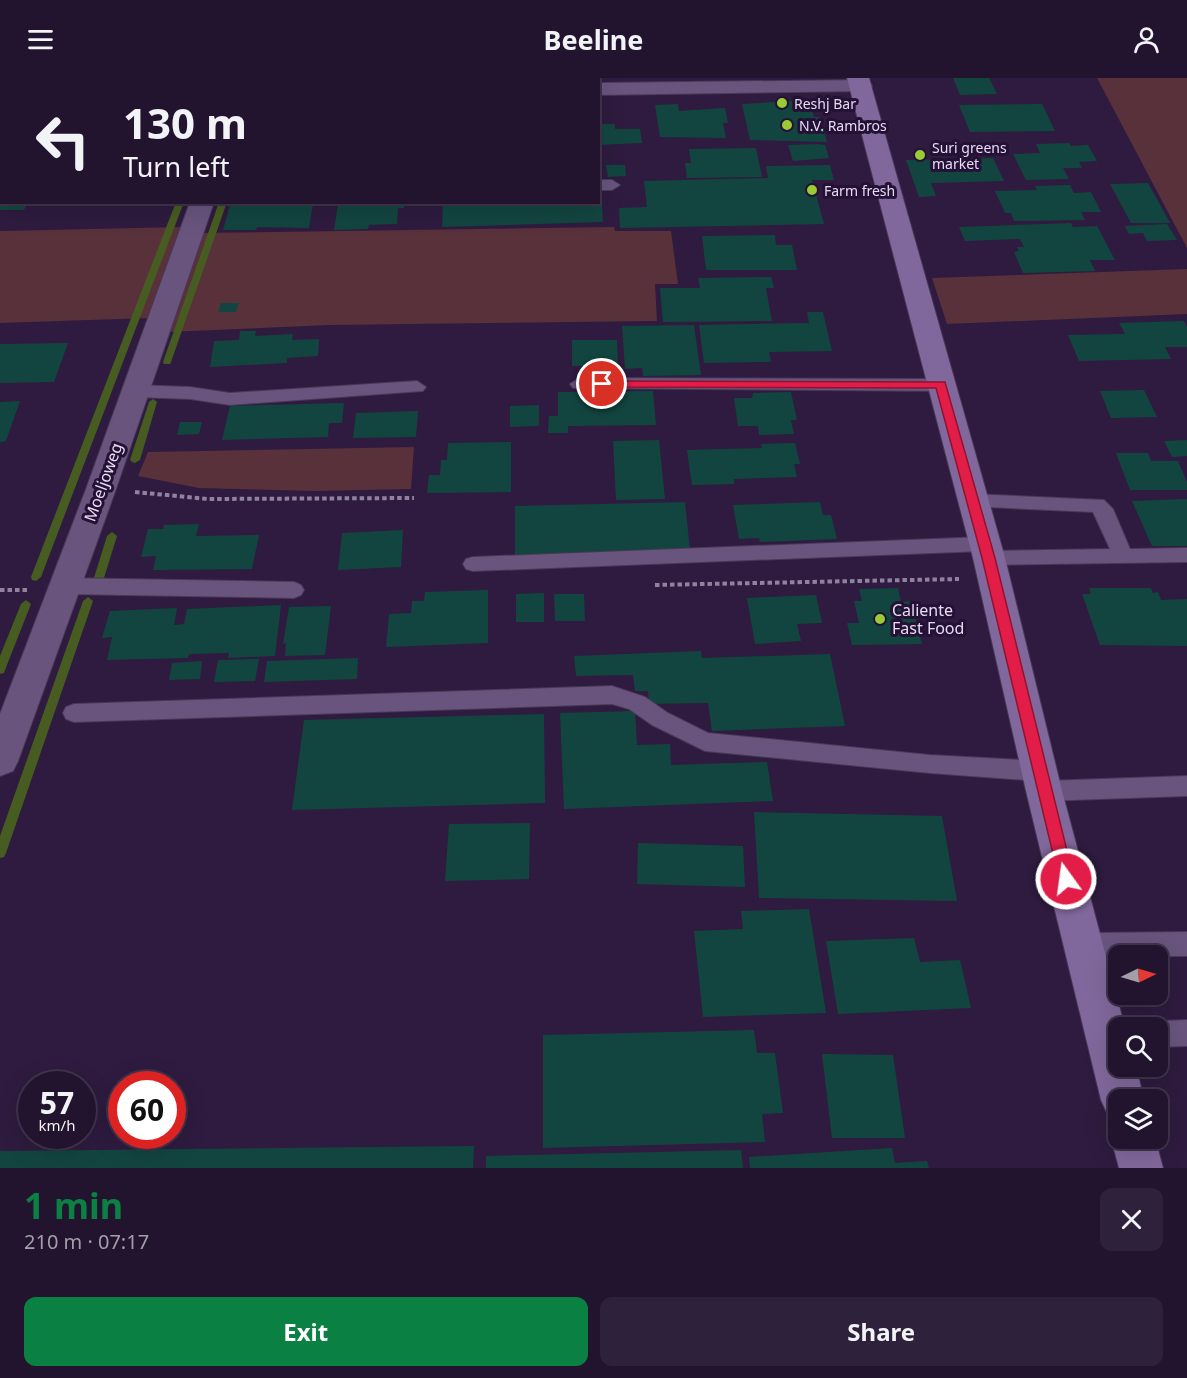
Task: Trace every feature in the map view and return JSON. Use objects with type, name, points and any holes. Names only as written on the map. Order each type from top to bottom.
[{"type":"main road","points":[[860,80],[989,560],[1083,945],[1108,1022]]},
{"type":"main road","points":[[1136,1149],[1141,1168]]},
{"type":"street","points":[[600,89],[860,80]]},
{"type":"street","name":"Moeljoweg","points":[[0,761],[101,489],[201,204]]},
{"type":"lane","points":[[579,384],[941,385]]},
{"type":"lane","points":[[135,391],[190,393],[230,399],[352,393],[417,387]]},
{"type":"lane","points":[[972,501],[1097,505],[1103,509],[1123,556]]},
{"type":"lane","points":[[472,564],[989,560],[1187,555]]},
{"type":"lane","points":[[65,586],[294,590]]},
{"type":"lane","points":[[74,713],[612,695],[637,703],[660,719],[705,742],[930,764],[1042,781],[1187,786]]},
{"type":"lane","points":[[1083,945],[1187,944]]},
{"type":"lane","points":[[1168,1034],[1187,1033]]},
{"type":"path","points":[[101,489],[208,499],[414,498]]},
{"type":"path","points":[[644,585],[871,579],[989,560]]},
{"type":"shaded area","points":[[1097,78],[1187,78],[1187,248]]},
{"type":"shaded area","points":[[181,227],[149,318],[0,323],[0,231]]},
{"type":"shaded area","points":[[614,227],[615,231],[671,231],[678,284],[655,284],[657,321],[330,325],[166,332],[199,233]]},
{"type":"shaded area","points":[[1187,269],[1187,314],[947,324],[932,278]]},
{"type":"shaded area","points":[[414,447],[411,489],[314,491],[199,488],[138,476],[148,452]]},
{"type":"building","points":[[953,78],[989,78],[997,94],[960,95]]},
{"type":"building","points":[[808,100],[814,117],[820,117],[827,142],[750,140],[742,104]]},
{"type":"building","points":[[678,104],[679,111],[725,108],[728,123],[723,123],[726,138],[660,137],[655,105]]},
{"type":"building","points":[[1042,104],[1055,131],[970,132],[959,105]]},
{"type":"building","points":[[600,124],[615,124],[615,129],[640,129],[642,143],[600,145]]},
{"type":"building","points":[[999,143],[1006,148],[1004,154],[991,154],[981,149],[987,144]]},
{"type":"building","points":[[1069,143],[1071,146],[1088,145],[1097,161],[1079,162],[1082,168],[1063,168],[1069,179],[1026,180],[1013,154],[1040,153],[1036,144]]},
{"type":"building","points":[[788,145],[825,145],[829,158],[793,161]]},
{"type":"building","points":[[756,148],[762,177],[687,178],[685,163],[691,163],[689,149]]},
{"type":"building","points":[[993,158],[1004,181],[931,183],[936,196],[919,197],[906,160]]},
{"type":"building","points":[[606,165],[625,165],[626,176],[608,177]]},
{"type":"building","points":[[830,165],[834,180],[812,180],[824,224],[620,228],[619,208],[647,207],[644,181],[768,178],[766,166]]},
{"type":"building","points":[[1148,183],[1170,223],[1131,223],[1110,184]]},
{"type":"building","points":[[1070,185],[1074,193],[1091,192],[1101,212],[1081,212],[1085,220],[1014,221],[1011,213],[1005,213],[995,191],[1037,190],[1035,186]]},
{"type":"building","points":[[601,193],[603,222],[442,227],[443,204],[600,204]]},
{"type":"building","points":[[0,204],[27,204],[24,210],[0,210]]},
{"type":"building","points":[[313,204],[309,228],[257,227],[256,230],[223,230],[230,205]]},
{"type":"building","points":[[338,204],[405,204],[404,208],[398,208],[397,224],[369,225],[368,229],[334,230]]},
{"type":"building","points":[[1071,223],[1073,227],[1097,226],[1115,260],[1090,260],[1095,271],[1023,273],[1014,252],[1019,251],[1017,247],[1024,247],[1020,239],[965,241],[959,227]]},
{"type":"building","points":[[1167,224],[1177,240],[1147,241],[1143,233],[1129,234],[1125,226]]},
{"type":"building","points":[[775,235],[776,245],[792,245],[797,270],[706,270],[702,236]]},
{"type":"building","points":[[771,277],[774,288],[766,288],[772,321],[663,322],[660,288],[700,288],[698,278]]},
{"type":"building","points":[[221,303],[239,303],[236,312],[218,312]]},
{"type":"building","points":[[807,312],[823,312],[832,351],[769,352],[771,362],[704,363],[699,325],[809,323]]},
{"type":"building","points":[[1184,321],[1187,327],[1187,347],[1165,347],[1171,359],[1079,361],[1068,335],[1125,334],[1119,323]]},
{"type":"building","points":[[694,325],[701,375],[643,376],[642,368],[625,369],[622,326]]},
{"type":"building","points":[[240,331],[256,331],[255,336],[293,334],[292,340],[319,339],[318,356],[287,358],[287,363],[210,367],[214,341],[239,340]]},
{"type":"building","points":[[572,340],[617,340],[618,366],[572,366]]},
{"type":"building","points":[[68,343],[54,382],[0,383],[0,344]]},
{"type":"building","points":[[1144,390],[1157,417],[1111,418],[1100,391]]},
{"type":"building","points":[[653,391],[656,425],[568,426],[568,433],[548,433],[549,416],[558,416],[558,392]]},
{"type":"building","points":[[791,392],[797,420],[791,420],[794,434],[759,435],[758,426],[738,426],[734,398],[752,398],[753,393]]},
{"type":"building","points":[[20,401],[6,441],[0,442],[0,402]]},
{"type":"building","points":[[344,403],[342,423],[329,423],[328,437],[222,440],[230,406]]},
{"type":"building","points":[[539,405],[539,426],[510,427],[510,406]]},
{"type":"building","points":[[418,411],[416,437],[353,438],[356,413]]},
{"type":"building","points":[[180,422],[202,422],[199,434],[177,435]]},
{"type":"building","points":[[659,440],[665,499],[616,500],[613,441]]},
{"type":"building","points":[[1187,440],[1187,456],[1172,457],[1164,441]]},
{"type":"building","points":[[511,442],[511,492],[427,493],[429,475],[440,475],[441,460],[447,460],[448,443]]},
{"type":"building","points":[[795,443],[800,464],[794,464],[797,477],[734,479],[734,484],[692,485],[687,450],[762,448],[761,444]]},
{"type":"building","points":[[1116,453],[1148,453],[1151,461],[1178,461],[1187,482],[1187,490],[1130,490]]},
{"type":"building","points":[[1187,499],[1187,546],[1152,546],[1132,501]]},
{"type":"building","points":[[685,502],[690,551],[515,556],[515,506]]},
{"type":"building","points":[[820,502],[823,515],[831,515],[837,539],[760,542],[759,538],[739,539],[733,505]]},
{"type":"building","points":[[199,524],[196,536],[259,535],[252,569],[153,570],[156,556],[141,557],[148,529],[163,529],[164,525]]},
{"type":"building","points":[[403,530],[401,567],[338,570],[342,533]]},
{"type":"building","points":[[898,588],[901,602],[911,601],[922,644],[852,645],[847,623],[859,623],[854,601],[862,601],[859,589]]},
{"type":"building","points":[[1089,588],[1151,588],[1153,593],[1158,592],[1161,600],[1187,599],[1187,646],[1100,645],[1082,594],[1091,594]]},
{"type":"building","points":[[488,590],[488,643],[386,647],[389,614],[411,613],[412,601],[424,601],[425,592]]},
{"type":"building","points":[[544,593],[544,622],[516,622],[516,594]]},
{"type":"building","points":[[554,594],[584,594],[585,621],[555,621]]},
{"type":"building","points":[[816,595],[822,623],[797,624],[801,641],[755,644],[747,598]]},
{"type":"building","points":[[281,605],[275,656],[228,658],[229,653],[189,654],[188,658],[107,660],[112,637],[102,638],[110,611],[177,608],[174,625],[184,624],[187,609]]},
{"type":"building","points":[[331,606],[325,655],[285,656],[286,643],[283,644],[289,607]]},
{"type":"building","points":[[701,651],[702,658],[830,654],[845,726],[712,731],[708,703],[649,704],[648,691],[635,691],[633,675],[576,676],[574,656]]},
{"type":"building","points":[[358,658],[357,679],[264,682],[267,661]]},
{"type":"building","points":[[259,659],[255,681],[214,682],[218,660]]},
{"type":"building","points":[[202,661],[200,679],[169,680],[172,663]]},
{"type":"building","points":[[635,711],[637,745],[670,744],[671,765],[767,762],[773,801],[564,809],[560,713]]},
{"type":"building","points":[[544,714],[545,803],[292,810],[304,720]]},
{"type":"building","points":[[754,812],[942,816],[957,901],[759,898]]},
{"type":"building","points":[[530,823],[529,879],[445,881],[449,824]]},
{"type":"building","points":[[638,843],[743,846],[745,887],[637,884]]},
{"type":"building","points":[[809,909],[826,1013],[703,1017],[694,931],[743,929],[741,911]]},
{"type":"building","points":[[914,938],[920,962],[960,960],[971,1008],[838,1014],[826,941]]},
{"type":"building","points":[[754,1030],[757,1053],[775,1053],[783,1113],[762,1114],[765,1142],[543,1148],[543,1035]]},
{"type":"building","points":[[822,1054],[893,1055],[905,1138],[832,1138]]},
{"type":"building","points":[[474,1146],[473,1168],[0,1168],[0,1151]]},
{"type":"building","points":[[892,1148],[895,1163],[927,1161],[929,1168],[750,1168],[749,1157]]},
{"type":"building","points":[[741,1150],[743,1168],[486,1168],[486,1156]]},
{"type":"waterway","points":[[36,577],[179,204]]},
{"type":"waterway","points":[[167,362],[222,204]]},
{"type":"waterway","points":[[135,460],[153,402]]},
{"type":"waterway","points":[[98,581],[112,536]]},
{"type":"waterway","points":[[0,853],[88,601]]},
{"type":"waterway","points":[[0,670],[26,604]]},
{"type":"place","name":"Reshj Bar","points":[[782,103]]},
{"type":"place","name":"N.V. Rambros","points":[[787,125]]},
{"type":"place","name":"Suri greens market","points":[[920,155]]},
{"type":"place","name":"Farm fresh","points":[[812,190]]},
{"type":"place","name":"Caliente Fast Food","points":[[880,619]]},
{"type":"route","points":[[602,384],[941,385],[989,558],[1066,879]]}]
